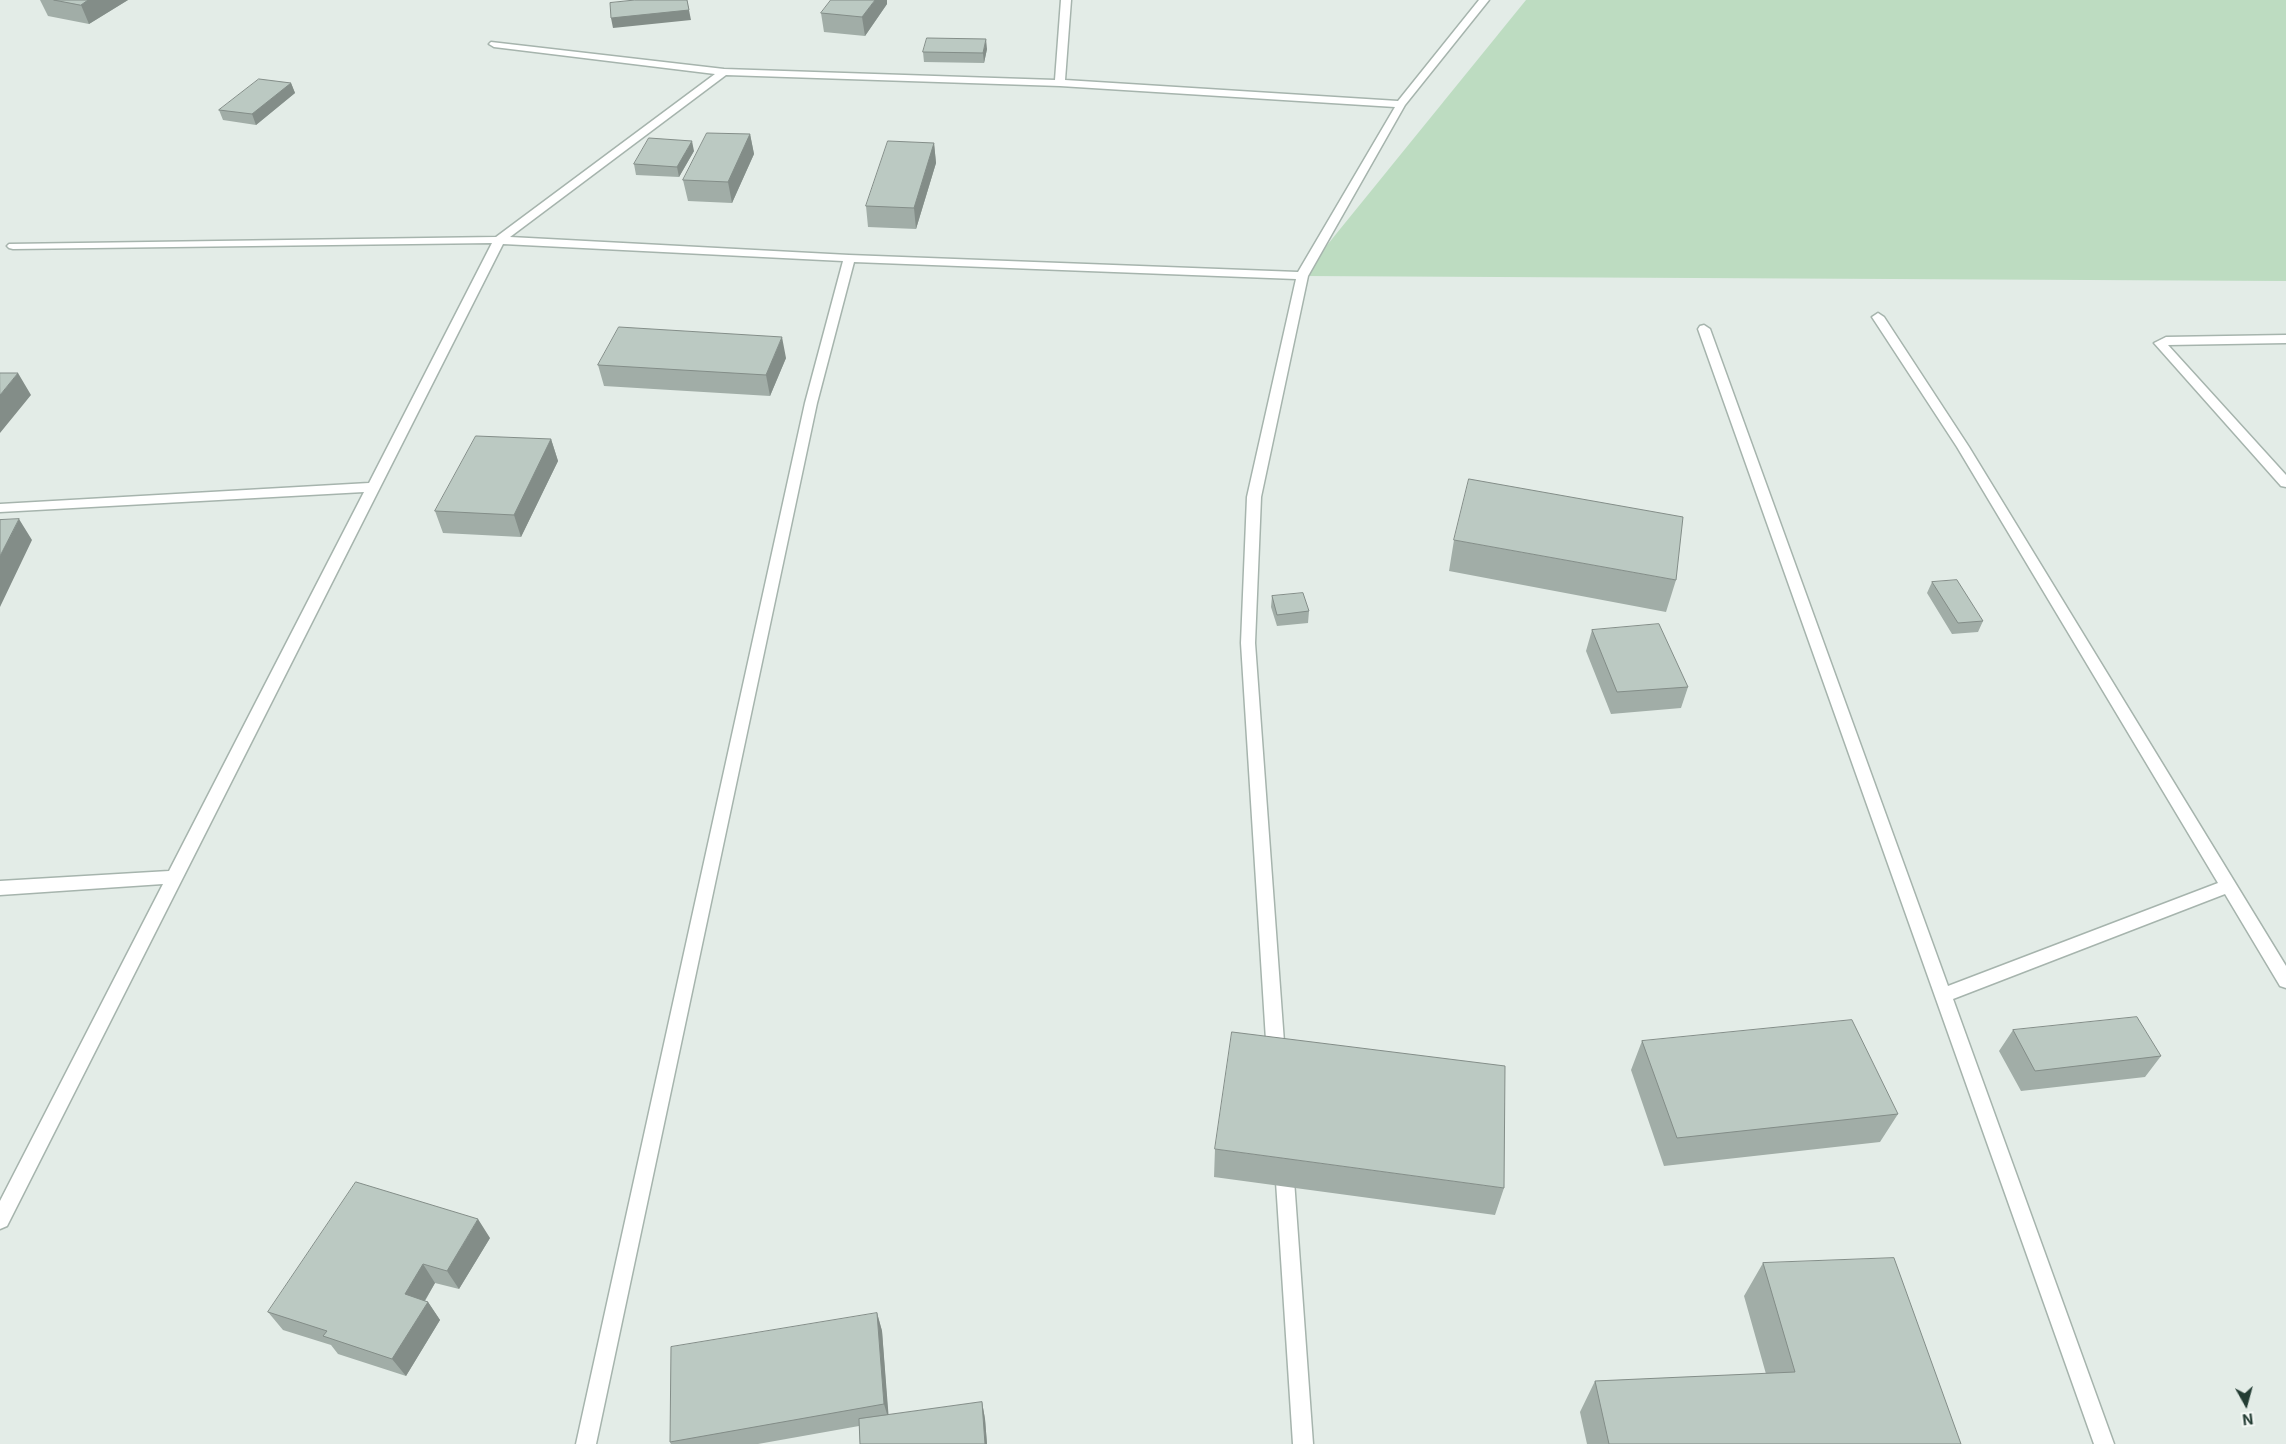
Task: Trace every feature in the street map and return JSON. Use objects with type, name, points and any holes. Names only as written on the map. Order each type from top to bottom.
[{"type":"street","points":[[1060,83],[1066,0]]},
{"type":"street","points":[[1277,1068],[1248,643],[1254,498],[1302,276],[1400,104],[1484,0]]},
{"type":"street","points":[[494,44],[724,72],[1060,83],[1400,104]]},
{"type":"street","points":[[0,1220],[499,240],[724,72]]},
{"type":"street","points":[[13,246],[499,240],[849,258],[1302,276]]},
{"type":"street","points":[[586,1444],[811,403],[849,258]]},
{"type":"street","points":[[1878,317],[1963,447],[2286,981]]},
{"type":"street","points":[[1704,329],[2104,1444]]},
{"type":"street","points":[[2286,339],[2160,343],[2286,483]]},
{"type":"street","points":[[0,508],[374,487]]},
{"type":"street","points":[[0,888],[175,877]]},
{"type":"street","points":[[1943,995],[2228,886]]},
{"type":"street","points":[[1282,1147],[1303,1444]]},
{"type":"green space","points":[[1526,0],[2286,0],[2286,281],[1302,276]]},
{"type":"building","points":[[54,0],[88,0],[81,5]]},
{"type":"building","points":[[635,0],[687,0],[689,10],[611,18],[610,3]]},
{"type":"building","points":[[831,0],[875,0],[862,17],[821,13]]},
{"type":"building","points":[[927,38],[986,39],[983,53],[923,52]]},
{"type":"building","points":[[259,79],[291,83],[252,114],[219,110]]},
{"type":"building","points":[[707,133],[750,134],[728,182],[683,180]]},
{"type":"building","points":[[649,138],[692,141],[677,167],[634,164]]},
{"type":"building","points":[[888,141],[934,143],[914,208],[866,206]]},
{"type":"building","points":[[619,327],[782,337],[766,375],[598,365]]},
{"type":"building","points":[[0,373],[18,373],[0,395]]},
{"type":"building","points":[[476,436],[551,439],[514,515],[435,511]]},
{"type":"building","points":[[1469,479],[1683,517],[1676,580],[1454,540]]},
{"type":"building","points":[[19,519],[0,556],[0,520]]},
{"type":"building","points":[[1957,580],[1983,621],[1958,623],[1932,582]]},
{"type":"building","points":[[1303,593],[1309,611],[1277,615],[1272,596]]},
{"type":"building","points":[[1659,624],[1688,687],[1617,692],[1592,630]]},
{"type":"building","points":[[2137,1017],[2161,1056],[2035,1071],[2013,1030]]},
{"type":"building","points":[[1852,1020],[1898,1114],[1677,1138],[1642,1041]]},
{"type":"building","points":[[1232,1032],[1505,1066],[1504,1188],[1215,1149]]},
{"type":"building","points":[[356,1182],[478,1219],[447,1271],[423,1264],[405,1294],[428,1302],[392,1359],[323,1336],[327,1331],[268,1312]]},
{"type":"building","points":[[1894,1258],[1961,1444],[1609,1444],[1595,1381],[1795,1372],[1763,1263]]},
{"type":"building","points":[[877,1313],[884,1404],[670,1442],[671,1347]]},
{"type":"building","points":[[982,1402],[985,1444],[860,1444],[859,1419]]}]
